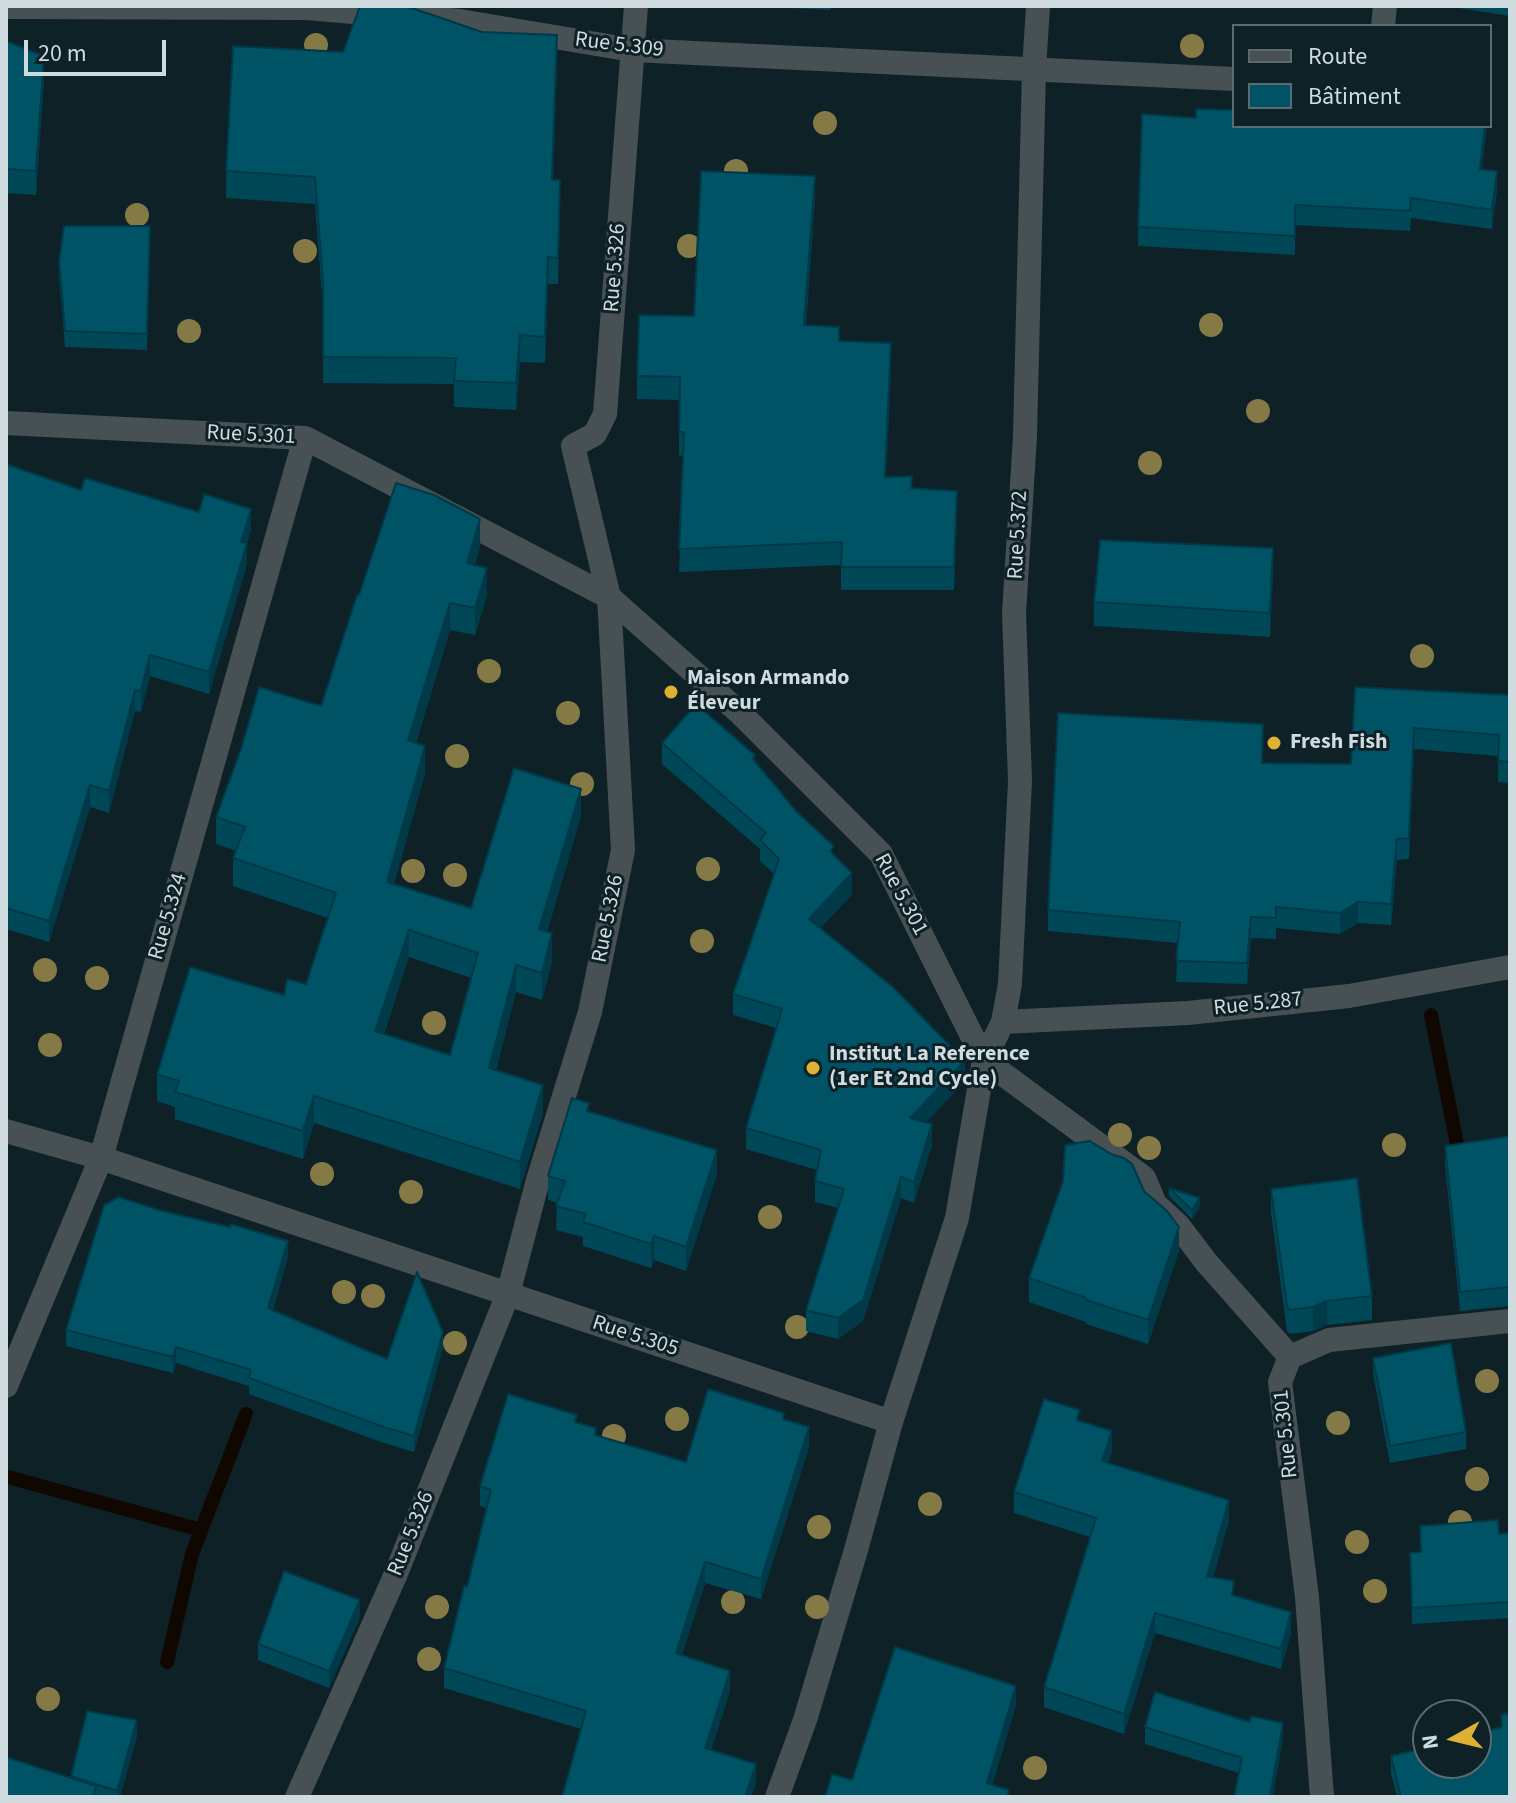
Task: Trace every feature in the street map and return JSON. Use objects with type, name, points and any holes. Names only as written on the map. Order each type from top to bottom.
[{"type":"street","name":"Rue 5.326","points":[[297,1797],[395,1576],[508,1294],[538,1180],[590,1012],[623,850],[609,597],[573,446],[595,434],[605,414],[636,6]]},
{"type":"street","name":"Rue 5.372","points":[[891,1422],[957,1218],[984,1060],[1003,1022],[1010,984],[1020,781],[1014,613],[1025,436],[1038,6]]},
{"type":"street","name":"Rue 5.309","points":[[6,7],[306,8],[460,21],[632,50],[1232,79]]},
{"type":"street","name":"Rue 5.301","points":[[6,423],[305,438],[609,597],[740,713],[881,854],[984,1060],[1144,1178],[1155,1204],[1178,1225],[1206,1262],[1290,1357],[1280,1382],[1307,1597],[1322,1797]]},
{"type":"street","name":"Rue 5.324","points":[[6,1386],[101,1158],[305,438]]},
{"type":"street","name":"Rue 5.287","points":[[1003,1022],[1188,1013],[1349,996],[1510,967]]},
{"type":"street","name":"Rue 5.305","points":[[6,1131],[101,1158],[891,1422]]},
{"type":"street","points":[[1290,1357],[1329,1340],[1510,1321]]},
{"type":"street","points":[[777,1797],[818,1678],[891,1422]]},
{"type":"building","points":[[360,6],[406,6],[482,32],[557,35],[552,180],[560,180],[558,258],[548,257],[545,337],[520,335],[516,383],[454,381],[456,358],[323,357],[323,283],[315,177],[226,171],[233,46],[343,52]]},
{"type":"building","points":[[6,41],[44,56],[36,171],[6,169]]},
{"type":"building","points":[[1196,109],[1232,110],[1232,128],[1485,128],[1480,169],[1497,171],[1492,210],[1411,198],[1410,211],[1295,205],[1295,236],[1138,227],[1142,114],[1196,118]]},
{"type":"building","points":[[701,171],[815,176],[804,325],[839,327],[839,341],[891,343],[885,477],[912,476],[911,488],[957,491],[954,567],[841,567],[842,542],[679,549],[684,432],[679,432],[680,377],[637,376],[639,315],[694,316]]},
{"type":"building","points":[[64,226],[150,226],[147,334],[65,331],[59,261]]},
{"type":"building","points":[[6,464],[81,490],[85,478],[199,512],[204,494],[251,509],[241,542],[247,543],[209,672],[150,655],[141,691],[135,690],[109,791],[90,785],[49,921],[6,908]]},
{"type":"building","points":[[396,483],[434,495],[480,519],[467,563],[487,568],[475,608],[450,603],[408,740],[425,746],[387,882],[471,908],[514,768],[581,789],[539,929],[552,933],[542,973],[516,965],[489,1068],[543,1085],[520,1162],[314,1096],[303,1131],[175,1092],[179,1081],[157,1074],[190,967],[284,995],[287,979],[306,984],[336,893],[233,858],[245,827],[216,817],[259,687],[321,706]],"holes":[[[409,930],[478,953],[450,1055],[375,1031]]]},
{"type":"building","points":[[1100,540],[1273,548],[1270,613],[1094,602]]},
{"type":"building","points":[[1355,687],[1510,695],[1510,762],[1498,761],[1499,735],[1414,728],[1409,838],[1397,839],[1391,904],[1358,902],[1340,913],[1276,907],[1276,918],[1251,917],[1247,963],[1176,961],[1180,922],[1048,910],[1058,713],[1263,724],[1262,763],[1351,764]]},
{"type":"building","points":[[696,704],[755,755],[753,759],[797,812],[834,846],[830,851],[852,873],[809,919],[894,988],[965,1061],[910,1118],[932,1124],[914,1182],[901,1177],[863,1300],[838,1318],[806,1310],[844,1189],[815,1181],[821,1150],[746,1128],[782,1009],[733,994],[779,859],[760,840],[766,833],[662,743]]},
{"type":"building","points":[[572,1098],[589,1103],[587,1111],[717,1150],[686,1247],[654,1236],[651,1244],[583,1222],[586,1214],[556,1206],[565,1181],[548,1176]]},
{"type":"building","points":[[1510,1136],[1510,1287],[1460,1292],[1445,1146]]},
{"type":"building","points":[[1090,1141],[1132,1164],[1144,1191],[1167,1211],[1179,1227],[1148,1320],[1029,1278],[1063,1181],[1065,1145]]},
{"type":"building","points":[[1357,1178],[1372,1296],[1327,1301],[1313,1307],[1290,1310],[1287,1307],[1271,1189]]},
{"type":"building","points":[[1169,1188],[1200,1198],[1192,1210]]},
{"type":"building","points":[[119,1197],[159,1210],[230,1227],[231,1224],[288,1241],[268,1308],[387,1359],[417,1272],[443,1332],[414,1436],[249,1378],[251,1370],[176,1347],[173,1357],[66,1330],[104,1205]]},
{"type":"building","points":[[1451,1343],[1466,1432],[1390,1446],[1373,1358]]},
{"type":"building","points":[[708,1389],[784,1413],[783,1419],[809,1427],[761,1579],[705,1562],[676,1653],[730,1671],[705,1748],[756,1764],[745,1797],[562,1797],[586,1711],[444,1668],[491,1490],[480,1486],[508,1394],[577,1415],[575,1422],[596,1428],[595,1435],[686,1462]]},
{"type":"building","points":[[1044,1399],[1080,1410],[1077,1420],[1112,1431],[1102,1461],[1229,1500],[1207,1576],[1234,1581],[1232,1595],[1291,1612],[1281,1649],[1155,1613],[1124,1714],[1044,1687],[1096,1518],[1014,1492]]},
{"type":"building","points":[[1498,1520],[1499,1534],[1510,1533],[1510,1602],[1412,1608],[1410,1553],[1421,1552],[1420,1526]]},
{"type":"building","points":[[284,1571],[360,1600],[329,1671],[258,1644]]},
{"type":"building","points":[[895,1647],[1016,1686],[987,1783],[1009,1790],[1007,1797],[825,1797],[832,1774],[852,1780]]},
{"type":"building","points":[[1155,1692],[1250,1722],[1251,1716],[1283,1723],[1270,1797],[1234,1797],[1242,1758],[1145,1727]]},
{"type":"building","points":[[87,1711],[137,1720],[117,1791],[71,1776]]},
{"type":"building","points":[[1510,1713],[1510,1797],[1401,1797],[1391,1756],[1412,1751],[1412,1779],[1492,1779],[1492,1730],[1502,1727],[1501,1715]]},
{"type":"building","points":[[6,1757],[96,1786],[93,1797],[6,1797]]},
{"type":"waterway","points":[[1431,1015],[1457,1144]]},
{"type":"waterway","points":[[167,1662],[192,1554],[246,1414]]},
{"type":"waterway","points":[[8,1477],[201,1530]]},
{"type":"place","name":"Maison Armando Éleveur","points":[[671,692]]},
{"type":"place","name":"Fresh Fish","points":[[1274,743]]},
{"type":"place","name":"Institut La Reference (1er Et 2nd Cycle)","points":[[813,1068]]}]
